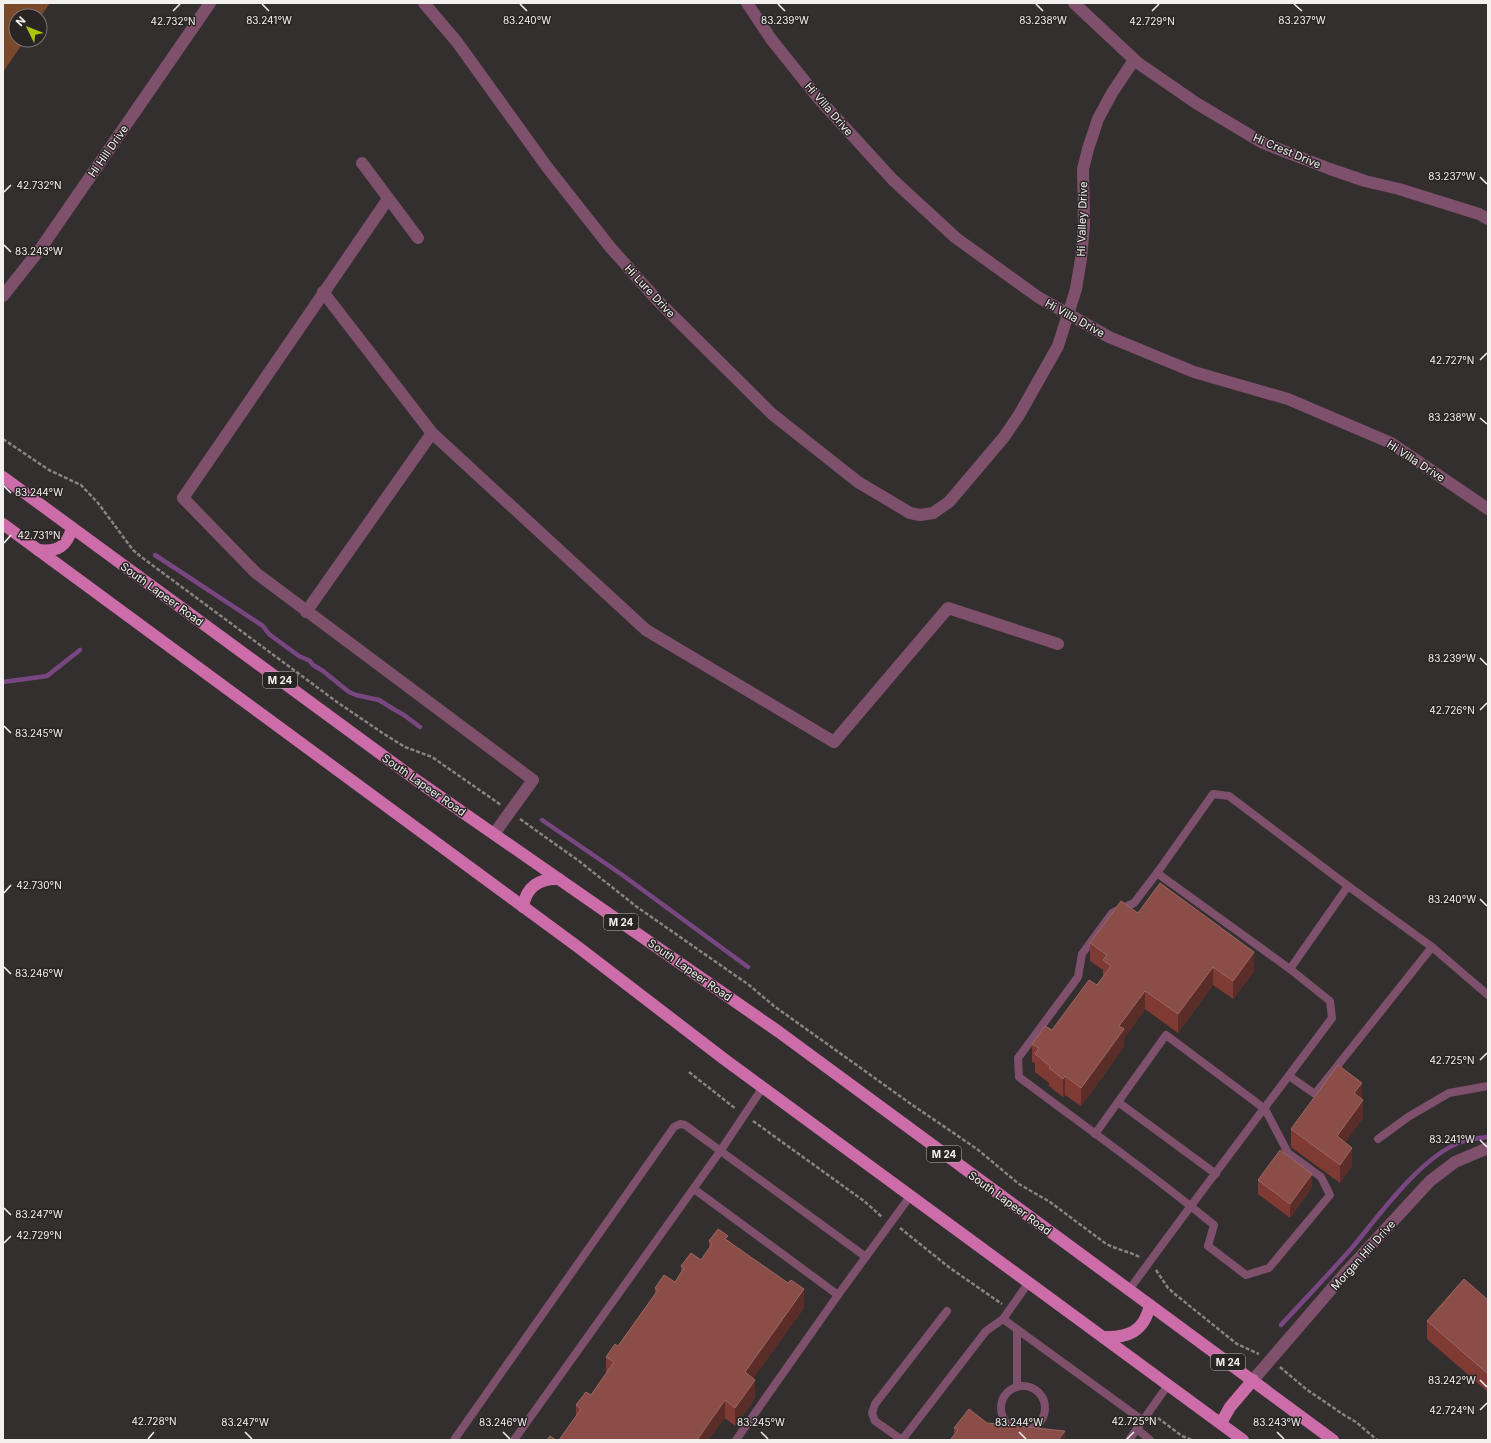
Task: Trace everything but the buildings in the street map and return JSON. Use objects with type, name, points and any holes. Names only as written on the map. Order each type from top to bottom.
[{"type":"main road","name":"South Lapeer Road","points":[[3,477],[413,778],[779,1032],[1333,1440]]},
{"type":"main road","points":[[3,524],[523,907],[763,1087],[1244,1440]]},
{"type":"main road","points":[[38,550],[55,550],[63,546],[67,541],[72,528]]},
{"type":"main road","points":[[523,907],[524,900],[534,885],[542,880],[559,878]]},
{"type":"main road","points":[[1102,1337],[1116,1338],[1127,1335],[1136,1330],[1147,1316],[1150,1305]]},
{"type":"main road","points":[[1221,1423],[1230,1408],[1252,1380]]},
{"type":"street","name":"Hi Hill Drive","points":[[3,296],[41,248],[210,3]]},
{"type":"street","name":"Hi Lure Drive","points":[[424,3],[457,42],[547,167],[590,222],[658,301],[772,414],[858,482],[910,513],[920,515],[933,513]]},
{"type":"street","name":"Hi Villa Drive","points":[[747,3],[771,39],[819,98],[893,180],[956,238],[1038,297],[1109,337],[1194,372],[1288,399],[1391,443],[1488,509]]},
{"type":"street","name":"Hi Crest Drive","points":[[1074,3],[1134,60],[1196,104],[1263,143],[1365,181],[1399,189],[1488,219]]},
{"type":"street","name":"Hi Valley Drive","points":[[933,513],[949,502],[1004,437],[1027,402],[1058,346],[1076,289],[1081,259],[1084,226],[1084,162],[1098,119],[1112,93],[1134,60]]},
{"type":"street","points":[[362,163],[418,238]]},
{"type":"street","points":[[388,199],[183,498],[256,573],[306,612],[533,780],[494,834]]},
{"type":"street","points":[[323,292],[432,433],[646,630],[834,742],[948,608],[1058,644]]},
{"type":"street","points":[[306,612],[432,433]]},
{"type":"street","name":"Morgan Hill Drive","points":[[1252,1380],[1347,1271],[1430,1181],[1454,1162],[1488,1148]]},
{"type":"lane","points":[[1095,1134],[1166,1035],[1265,1109],[1288,1153],[1321,1177],[1330,1195],[1269,1268],[1246,1275],[1208,1246],[1214,1225],[1191,1206],[1095,1134],[1019,1077],[1018,1058],[1078,977],[1082,954],[1112,913],[1134,903],[1213,794],[1229,796],[1432,947],[1488,995]]},
{"type":"lane","points":[[1128,1290],[1332,1018],[1330,1001],[1290,969],[1157,873]]},
{"type":"lane","points":[[1290,969],[1348,886]]},
{"type":"lane","points":[[1289,1076],[1315,1094],[1432,947]]},
{"type":"lane","points":[[1378,1139],[1408,1117],[1449,1093],[1488,1086]]},
{"type":"lane","points":[[514,1440],[694,1189],[763,1087]]},
{"type":"lane","points":[[1118,1102],[1216,1174]]},
{"type":"lane","points":[[454,1440],[674,1127],[680,1124],[685,1125],[721,1150],[866,1257]]},
{"type":"lane","points":[[694,1189],[838,1295]]},
{"type":"lane","points":[[736,1440],[838,1295],[911,1195]]},
{"type":"lane","points":[[947,1311],[875,1404],[872,1413],[875,1421],[902,1440],[986,1331],[1003,1319],[1029,1282]]},
{"type":"lane","points":[[1003,1319],[1142,1420]]},
{"type":"lane","points":[[1017,1330],[1017,1387]]},
{"type":"lane","points":[[1129,1440],[1168,1385]]},
{"type":"lane","points":[[1017,1387],[1030,1388],[1036,1391],[1041,1396],[1044,1403],[1045,1411],[1038,1424],[1025,1430],[1017,1430],[1010,1427],[1002,1415],[1002,1401],[1010,1390],[1017,1387]]},
{"type":"lane","points":[[1137,1429],[1150,1440]]},
{"type":"path","points":[[3,439],[44,467],[81,485],[98,503],[132,550],[337,702],[384,734],[406,746],[432,757],[510,812],[579,861],[637,907],[749,985],[774,1006],[911,1104],[977,1149],[1019,1184],[1050,1202],[1104,1243],[1113,1248],[1130,1252],[1155,1269],[1168,1288],[1176,1295],[1237,1344],[1256,1352]]},
{"type":"path","points":[[689,1072],[715,1094],[864,1201],[882,1217],[901,1229],[950,1268],[1010,1310]]},
{"type":"path","points":[[1282,1368],[1306,1389],[1344,1416],[1356,1422],[1377,1440]]},
{"type":"path","points":[[1149,1411],[1171,1429],[1192,1440]]},
{"type":"shaded area","points":[[3,3],[50,3],[46,8],[8,8],[8,48],[20,48],[3,72]]},
{"type":"waterway","points":[[155,555],[263,626],[269,634],[299,656],[310,661],[313,665],[323,671],[349,692],[379,700],[404,715],[420,727]]},
{"type":"waterway","points":[[3,682],[47,676],[80,650]]},
{"type":"waterway","points":[[542,820],[621,874],[748,967]]},
{"type":"waterway","points":[[1281,1325],[1351,1249],[1401,1189],[1430,1160],[1461,1142],[1488,1137]]}]
